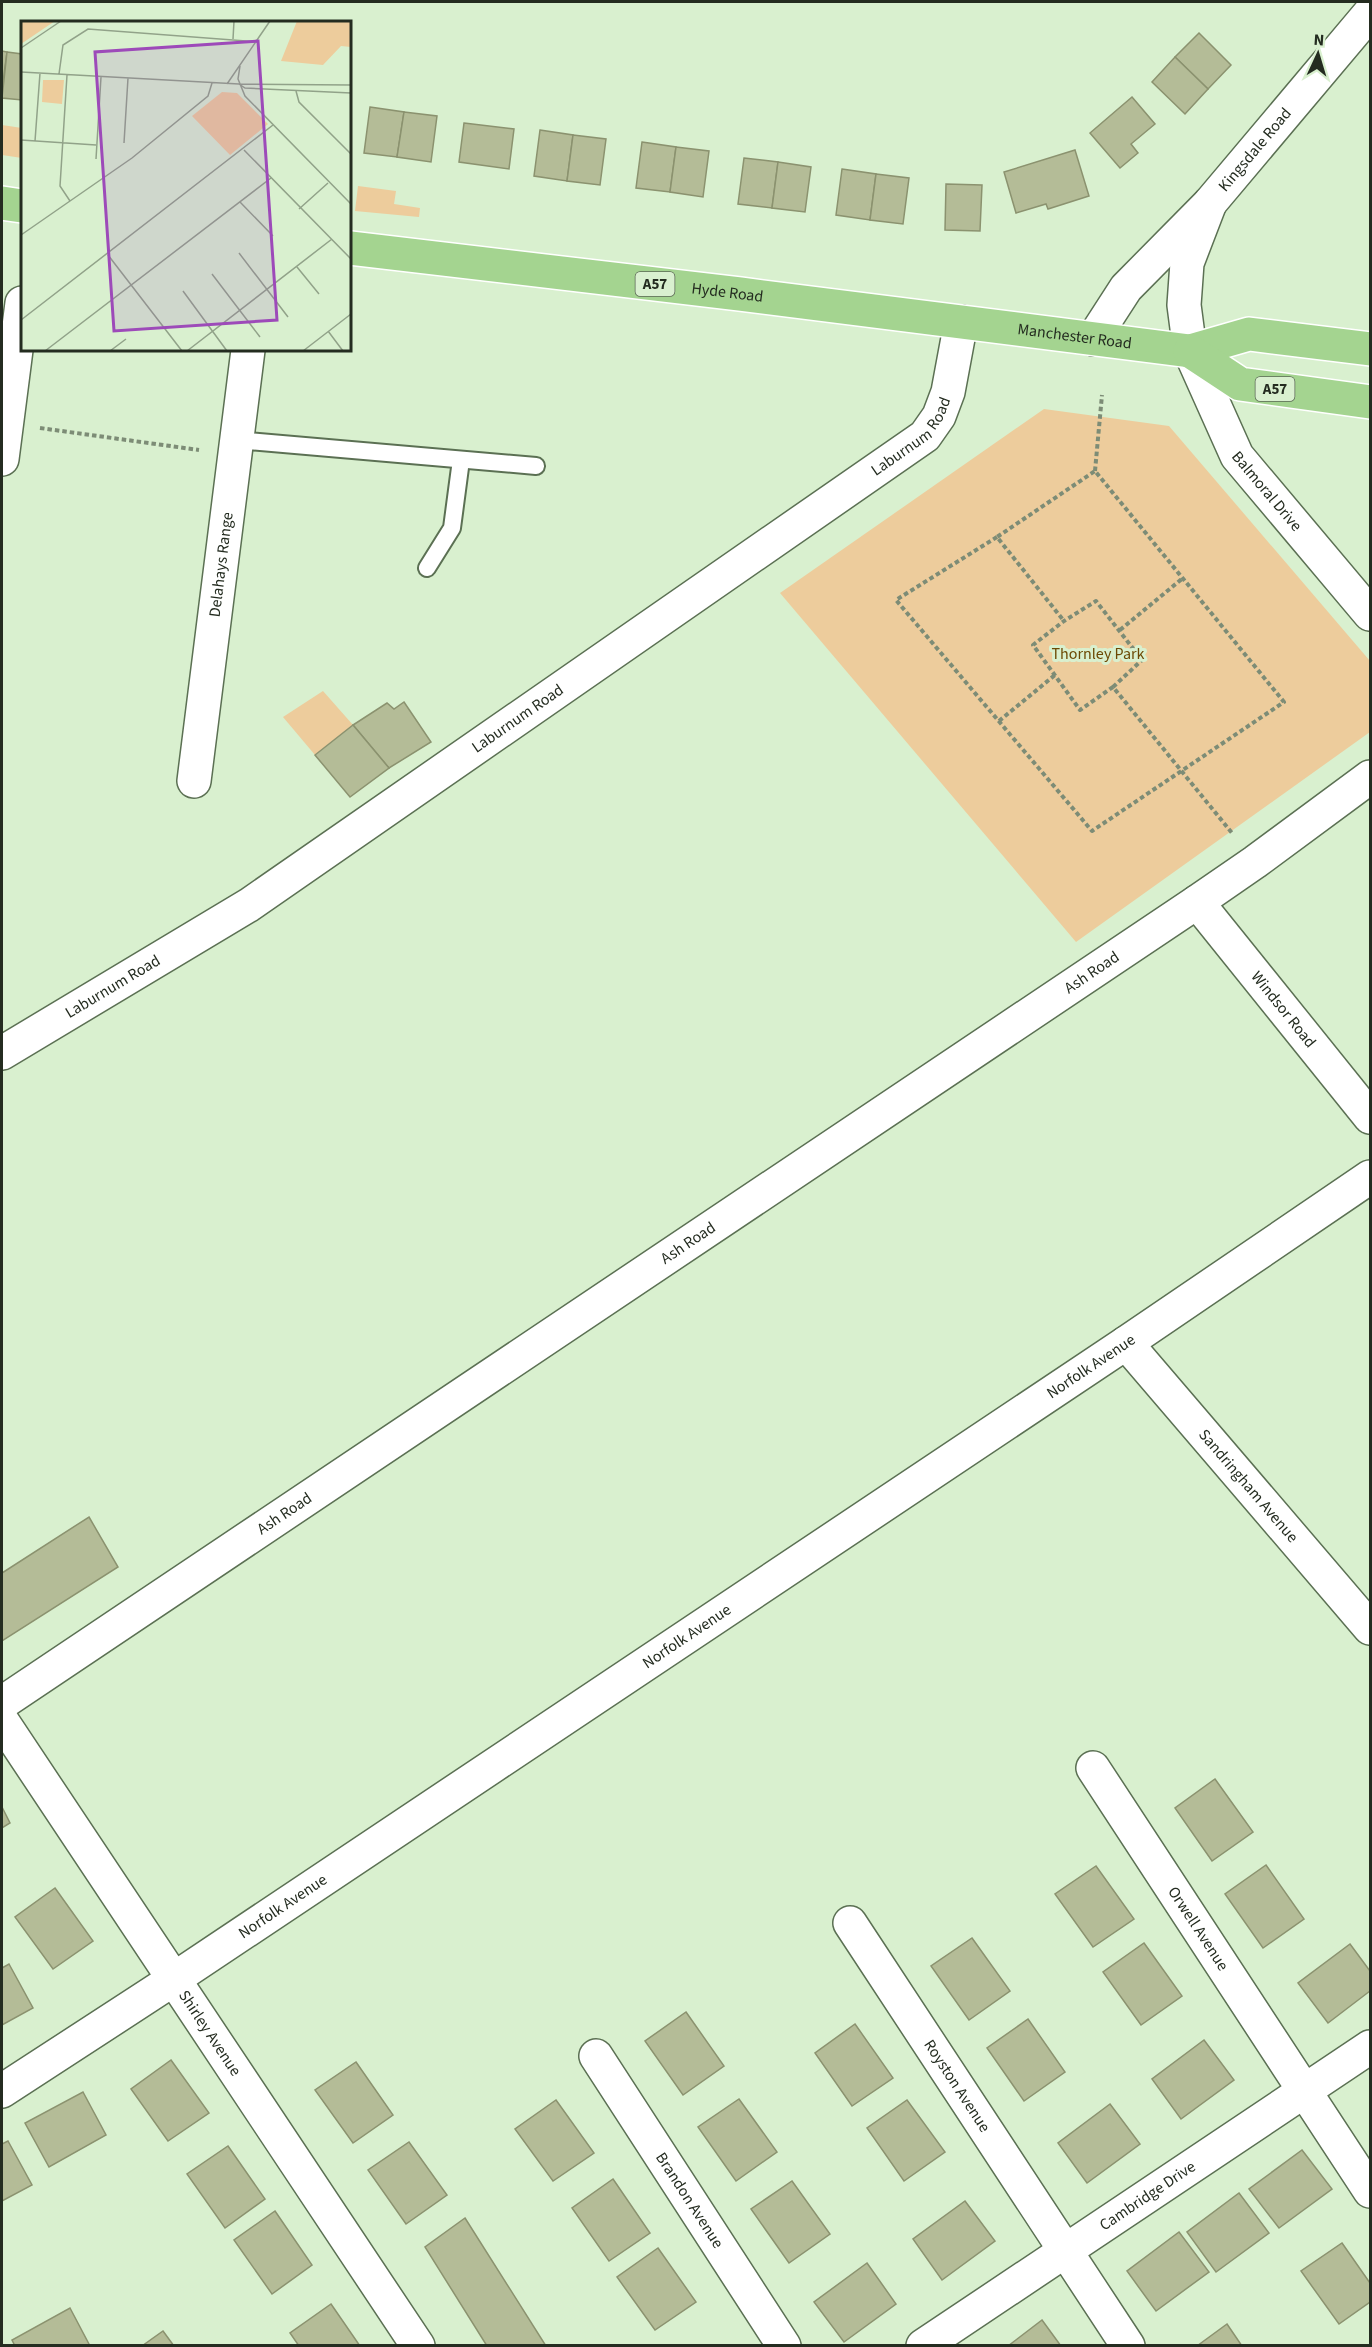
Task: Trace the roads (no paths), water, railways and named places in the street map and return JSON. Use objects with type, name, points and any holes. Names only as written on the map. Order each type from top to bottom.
[{"type":"highway","points":[[2,203],[21,206]]},
{"type":"highway","name":"Hyde Road","points":[[351,248],[961,322]]},
{"type":"highway","name":"Manchester Road","points":[[961,322],[1190,351],[1249,334],[1371,349]]},
{"type":"highway","name":"Manchester Road","points":[[1190,351],[1240,384],[1371,402]]},
{"type":"street","points":[[1355,2],[1371,4]]},
{"type":"street","name":"Kingsdale Road","points":[[1093,339],[1126,288],[1210,203],[1371,13]]},
{"type":"street","name":"Kingsdale Road","points":[[1190,351],[1184,305],[1186,263],[1210,203]]},
{"type":"street","points":[[2,458],[21,310]]},
{"type":"street","name":"Laburnum Road","points":[[2,1053],[249,905],[926,436],[939,416],[948,392],[961,322]]},
{"type":"street","name":"Delahays Range","points":[[194,781],[248,351]]},
{"type":"street","name":"Balmoral Drive","points":[[1190,351],[1237,456],[1371,614]]},
{"type":"street","name":"Ash Road","points":[[2,1703],[1197,902],[1256,862],[1371,777]]},
{"type":"street","name":"Windsor Road","points":[[1197,902],[1371,1117]]},
{"type":"street","name":"Norfolk Avenue","points":[[2,2091],[174,1979],[1371,1177]]},
{"type":"street","name":"Sandringham Avenue","points":[[1126,1343],[1371,1628]]},
{"type":"street","name":"Shirley Avenue","points":[[2,1721],[418,2346]]},
{"type":"street","name":"Orwell Avenue","points":[[1093,1768],[1371,2191]]},
{"type":"street","name":"Royston Avenue","points":[[850,1923],[1128,2346]]},
{"type":"street","name":"Cambridge Drive","points":[[923,2346],[1371,2046]]},
{"type":"street","name":"Brandon Avenue","points":[[596,2056],[784,2346]]},
{"type":"lane","points":[[235,448],[536,466]]},
{"type":"lane","points":[[427,568],[452,528],[461,460]]},
{"type":"park label","name":"Thornley Park","points":[[1098,654]]}]
